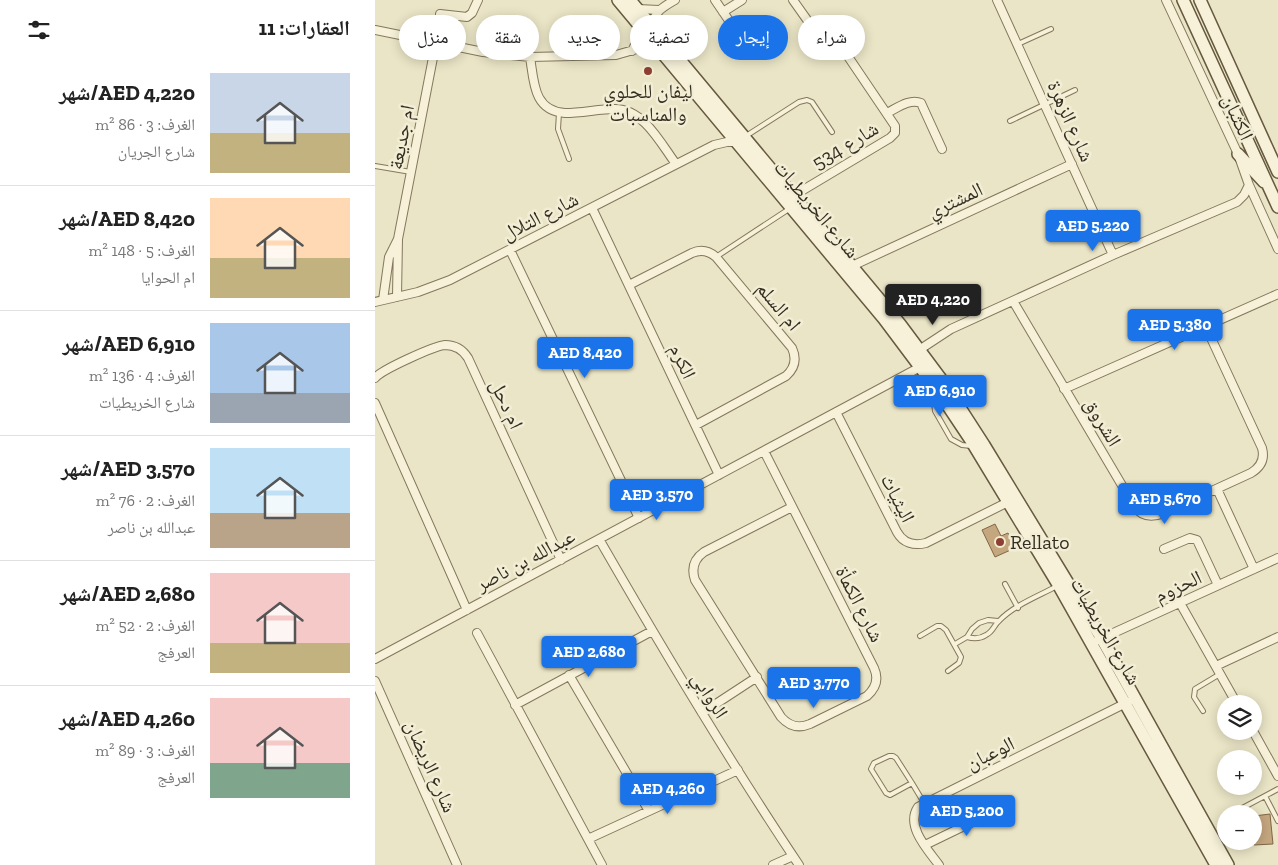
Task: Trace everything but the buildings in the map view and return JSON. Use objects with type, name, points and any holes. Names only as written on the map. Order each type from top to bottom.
[{"type":"street","points":[[440,14],[467,17],[472,13],[478,0]]},
{"type":"street","name":"شارع الخريطيات","points":[[618,0],[631,15]]},
{"type":"street","name":"شارع الخريطيات","points":[[630,0],[643,15]]},
{"type":"street","points":[[656,15],[659,10],[675,0]]},
{"type":"street","points":[[715,0],[725,15]]},
{"type":"street","points":[[723,12],[742,0]]},
{"type":"street","name":"شارع 534","points":[[792,202],[893,136],[895,128],[887,113],[845,52],[810,24],[793,0]]},
{"type":"street","name":"شارع الزهرة","points":[[997,0],[1113,255]]},
{"type":"street","name":"الكثبان","points":[[1166,0],[1238,154],[1256,203],[1278,249]]},
{"type":"street","points":[[1183,0],[1278,207]]},
{"type":"street","points":[[1200,0],[1278,172]]},
{"type":"street","points":[[638,9],[659,10]]},
{"type":"street","points":[[375,30],[399,35]]},
{"type":"street","points":[[539,57],[616,55],[630,52]]},
{"type":"street","name":"ام جديعة","points":[[397,297],[398,239],[433,60]]},
{"type":"street","points":[[530,60],[535,89],[539,99],[547,107],[559,113],[615,109],[633,113],[643,120],[676,164]]},
{"type":"street","name":"شارع الخريطيات","points":[[670,60],[723,125],[741,139]]},
{"type":"street","name":"شارع الخريطيات","points":[[679,60],[792,202],[916,352]]},
{"type":"street","points":[[887,113],[911,102],[921,103],[943,149]]},
{"type":"street","points":[[714,145],[722,135],[723,125]]},
{"type":"street","name":"شارع التلال","points":[[379,301],[439,284],[510,250],[714,145],[741,139]]},
{"type":"street","points":[[1238,154],[1251,170],[1268,185]]},
{"type":"street","name":"المشتري","points":[[852,266],[1073,164]]},
{"type":"street","points":[[916,352],[951,329],[1113,255],[1237,202],[1249,186]]},
{"type":"street","name":"شارع الخريطيات","points":[[792,202],[852,266],[925,365],[965,414],[1059,586],[1097,641]]},
{"type":"street","points":[[1237,202],[1256,203]]},
{"type":"street","name":"الكرم","points":[[592,208],[719,475]]},
{"type":"street","name":"ام جديعة","points":[[379,301],[388,262],[398,239]]},
{"type":"street","points":[[510,250],[639,518]]},
{"type":"street","points":[[629,286],[695,251],[707,251],[716,257]]},
{"type":"street","name":"ام السلم","points":[[696,425],[783,378],[792,369],[795,361],[794,352],[790,344],[716,257]]},
{"type":"street","points":[[1064,389],[1278,294]]},
{"type":"street","name":"الشروق","points":[[1013,301],[1133,504],[1146,515],[1160,515],[1255,471],[1261,464],[1263,452],[1205,325]]},
{"type":"street","name":"ام دحل","points":[[375,378],[385,370],[440,346],[452,346],[463,352],[468,358],[561,560]]},
{"type":"street","name":"شارع الخريطيات","points":[[925,365],[938,391],[1012,500],[1228,865]]},
{"type":"street","name":"عبدالله بن ناصر","points":[[375,659],[925,365]]},
{"type":"street","points":[[375,403],[467,610]]},
{"type":"street","name":"اليثياث","points":[[836,412],[897,532],[907,542],[916,545],[926,543],[1012,500]]},
{"type":"street","name":"شارع الكمأة","points":[[764,451],[874,668],[876,681],[873,689],[867,696],[810,724],[797,726],[788,723],[781,717],[695,580],[694,575],[694,564],[704,552],[792,507]]},
{"type":"street","points":[[1217,489],[1254,569]]},
{"type":"street","points":[[1164,549],[1191,538],[1197,540],[1218,585]]},
{"type":"street","name":"الروابي","points":[[599,539],[702,713],[799,865]]},
{"type":"street","name":"الحزوم","points":[[1097,641],[1278,558]]},
{"type":"street","points":[[1180,603],[1232,695]]},
{"type":"street","points":[[515,704],[652,631]]},
{"type":"street","points":[[477,633],[602,865]]},
{"type":"street","points":[[1215,666],[1278,637]]},
{"type":"street","points":[[569,676],[649,811]]},
{"type":"street","points":[[702,713],[757,677]]},
{"type":"street","name":"شارع الريضان","points":[[375,680],[457,865]]},
{"type":"street","name":"شارع الخريطيات","points":[[1131,701],[1215,864]]},
{"type":"street","name":"الوعبان","points":[[924,804],[1131,701]]},
{"type":"street","points":[[1258,740],[1277,774]]},
{"type":"street","points":[[588,839],[738,770]]},
{"type":"street","points":[[924,804],[916,812],[914,819],[915,828],[939,865]]},
{"type":"street","points":[[925,845],[987,814]]},
{"type":"street","points":[[773,865],[793,856]]},
{"type":"lane","points":[[1018,44],[1051,29]]},
{"type":"lane","points":[[1010,121],[1075,90]]},
{"type":"lane","points":[[741,139],[803,100],[813,102],[833,132]]},
{"type":"lane","points":[[559,113],[558,129],[569,159]]},
{"type":"lane","points":[[375,166],[411,172]]},
{"type":"lane","points":[[716,257],[792,202]]},
{"type":"lane","points":[[1005,584],[1017,608]]},
{"type":"lane","points":[[967,637],[977,638],[986,636],[993,630],[998,621],[1017,608],[1059,586]]},
{"type":"lane","points":[[955,644],[967,637],[979,623],[988,620],[998,621]]},
{"type":"lane","points":[[920,636],[937,626],[941,626],[946,630],[955,644],[961,660],[947,671]]},
{"type":"lane","points":[[1203,710],[1194,697],[1195,689],[1220,674]]},
{"type":"lane","points":[[911,783],[894,794],[887,794],[872,772],[871,766],[889,756],[893,756],[899,763],[924,804]]},
{"type":"lane","points":[[1248,805],[1278,788]]},
{"type":"lane","points":[[1265,796],[1278,821]]},
{"type":"place","name":"ليفان للحلوي والمناسبات","points":[[648,71]]},
{"type":"place","name":"Rellato","points":[[1000,542]]}]
